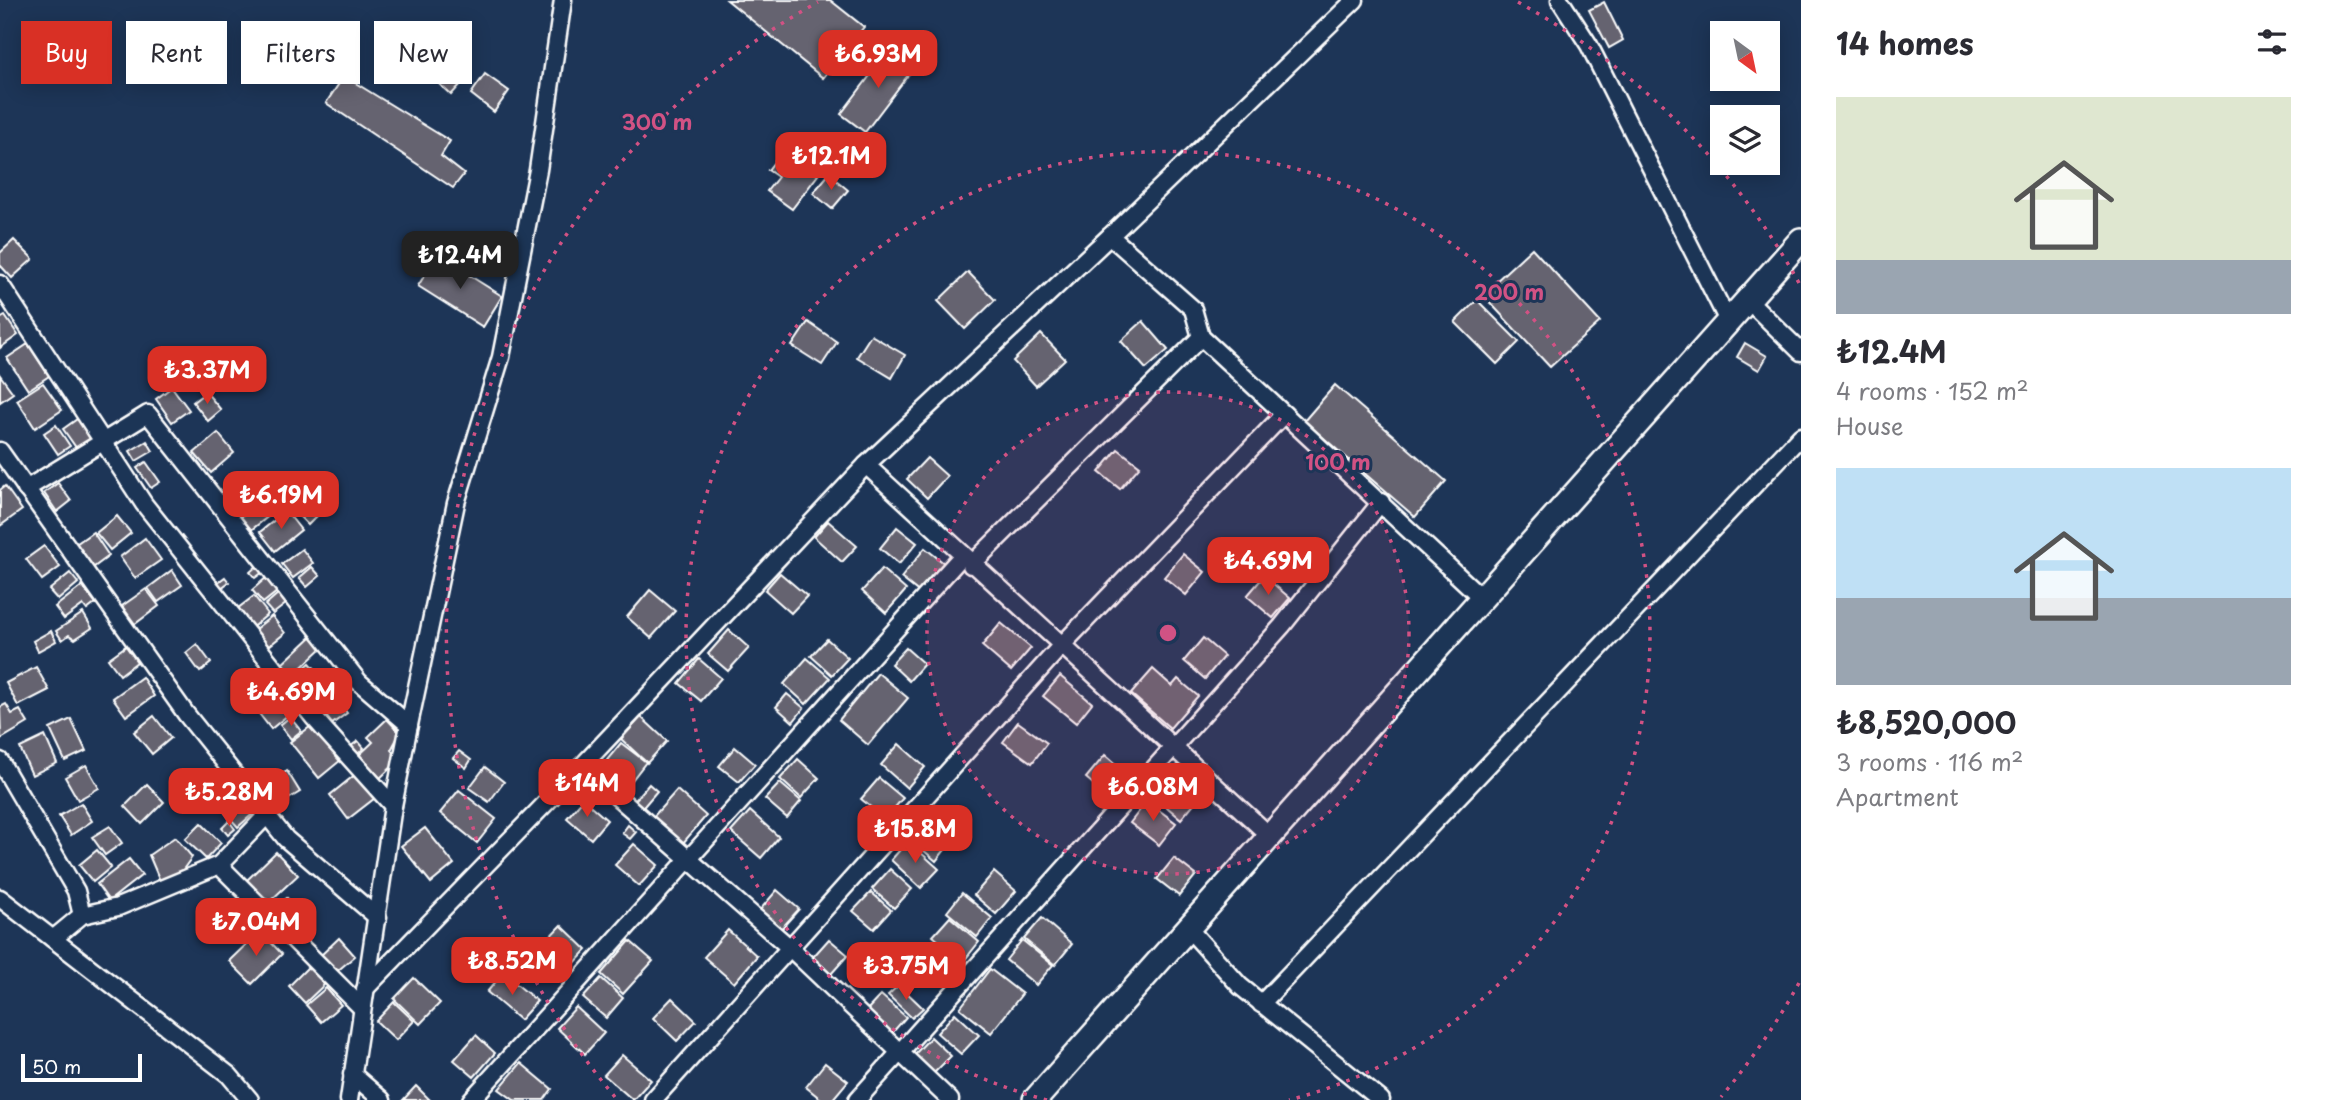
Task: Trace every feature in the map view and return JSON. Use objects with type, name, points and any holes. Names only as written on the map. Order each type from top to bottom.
[{"type":"main road","points":[[1035,1100],[1801,240]]},
{"type":"street","points":[[349,1100],[393,806],[456,503],[501,358],[538,170],[563,0]]},
{"type":"street","points":[[365,989],[582,766],[866,465],[1110,236],[1355,0]]},
{"type":"street","points":[[1560,0],[1589,45],[1728,321]]},
{"type":"street","points":[[1110,236],[1193,309],[1201,337],[1482,598]]},
{"type":"street","points":[[0,284],[144,504],[314,718],[393,806]]},
{"type":"street","points":[[1748,300],[1801,352]]},
{"type":"street","points":[[471,1100],[688,857],[967,561],[1201,337]]},
{"type":"street","points":[[26,489],[148,414],[359,682],[409,725]]},
{"type":"street","points":[[653,1100],[789,947],[946,778],[1061,646],[1283,414]]},
{"type":"street","points":[[1261,1004],[1801,436]]},
{"type":"street","points":[[0,451],[186,714],[286,839],[378,918]]},
{"type":"street","points":[[866,465],[967,561],[1270,836]]},
{"type":"street","points":[[858,1100],[1282,626],[1381,502]]},
{"type":"street","points":[[0,761],[76,891],[82,915]]},
{"type":"street","points":[[582,766],[789,947],[950,1100]]},
{"type":"street","points":[[54,939],[82,915],[118,907],[219,865],[268,814]]},
{"type":"street","points":[[219,865],[362,1008]]},
{"type":"street","points":[[0,898],[229,1074],[250,1100]]},
{"type":"street","points":[[1188,929],[1240,986],[1381,1100]]},
{"type":"street","points":[[352,1074],[382,1100]]},
{"type":"building","points":[[727,0],[830,0],[864,27],[823,78]]},
{"type":"building","points":[[1604,2],[1623,40],[1609,48],[1589,10]]},
{"type":"building","points":[[891,48],[915,66],[865,132],[841,114]]},
{"type":"building","points":[[485,74],[509,91],[494,112],[471,94]]},
{"type":"building","points":[[339,84],[357,84],[450,141],[441,156],[464,174],[453,188],[326,103]]},
{"type":"building","points":[[439,84],[461,84],[451,95]]},
{"type":"building","points":[[784,149],[818,175],[792,209],[767,191],[778,177],[768,170]]},
{"type":"building","points":[[829,174],[848,190],[832,209],[813,193]]},
{"type":"building","points":[[14,240],[33,259],[12,278],[0,265],[0,253]]},
{"type":"building","points":[[1532,248],[1600,322],[1550,367],[1482,294]]},
{"type":"building","points":[[437,255],[502,296],[483,327],[418,286]]},
{"type":"building","points":[[968,272],[995,300],[965,329],[938,301]]},
{"type":"building","points":[[1477,300],[1519,342],[1497,364],[1455,322]]},
{"type":"building","points":[[5,316],[18,335],[0,348],[0,319]]},
{"type":"building","points":[[1143,321],[1168,350],[1146,369],[1121,341]]},
{"type":"building","points":[[808,322],[837,342],[822,365],[792,346]]},
{"type":"building","points":[[1041,334],[1065,359],[1036,386],[1013,361]]},
{"type":"building","points":[[871,335],[905,355],[892,378],[857,357]]},
{"type":"building","points":[[1745,343],[1767,356],[1759,370],[1737,357]]},
{"type":"building","points":[[28,344],[49,376],[28,390],[7,358]]},
{"type":"building","points":[[0,375],[13,393],[0,402]]},
{"type":"building","points":[[43,383],[62,410],[35,428],[17,400]]},
{"type":"building","points":[[1335,385],[1446,481],[1415,517],[1304,421]]},
{"type":"building","points":[[172,387],[189,410],[172,422],[156,399]]},
{"type":"building","points":[[206,392],[221,410],[208,421],[193,402]]},
{"type":"building","points":[[80,417],[94,436],[77,449],[63,429]]},
{"type":"building","points":[[56,425],[70,446],[58,454],[44,433]]},
{"type":"building","points":[[218,433],[234,453],[211,473],[194,453]]},
{"type":"building","points":[[147,441],[153,451],[136,461],[130,451]]},
{"type":"building","points":[[1118,449],[1140,466],[1120,489],[1099,472]]},
{"type":"building","points":[[927,458],[947,476],[927,498],[907,479]]},
{"type":"building","points":[[146,462],[160,482],[151,488],[137,468]]},
{"type":"building","points":[[58,483],[71,501],[57,512],[44,493]]},
{"type":"building","points":[[5,486],[22,510],[0,526],[0,490]]},
{"type":"building","points":[[260,502],[270,515],[251,530],[240,517]]},
{"type":"building","points":[[314,504],[321,512],[308,525],[300,517]]},
{"type":"building","points":[[286,511],[301,530],[275,551],[260,532]]},
{"type":"building","points":[[117,516],[131,533],[110,550],[96,533]]},
{"type":"building","points":[[828,521],[857,546],[842,562],[814,537]]},
{"type":"building","points":[[897,527],[917,543],[899,564],[880,548]]},
{"type":"building","points":[[93,532],[109,556],[90,570],[73,546]]},
{"type":"building","points":[[145,538],[161,560],[135,578],[120,557]]},
{"type":"building","points":[[44,546],[60,567],[42,580],[26,559]]},
{"type":"building","points":[[925,548],[945,564],[920,593],[901,578]]},
{"type":"building","points":[[302,549],[313,563],[293,578],[282,564]]},
{"type":"building","points":[[1183,554],[1205,572],[1186,595],[1164,577]]},
{"type":"building","points":[[258,565],[263,572],[255,578],[250,572]]},
{"type":"building","points":[[312,567],[320,576],[307,587],[299,578]]},
{"type":"building","points":[[882,569],[906,590],[886,613],[862,591]]},
{"type":"building","points":[[172,570],[182,585],[158,602],[148,588]]},
{"type":"building","points":[[70,573],[78,583],[58,600],[49,590]]},
{"type":"building","points":[[780,573],[807,596],[791,613],[765,590]]},
{"type":"building","points":[[1264,576],[1290,598],[1273,618],[1247,596]]},
{"type":"building","points":[[225,577],[229,582],[217,591],[213,586]]},
{"type":"building","points":[[267,577],[278,591],[263,603],[252,590]]},
{"type":"building","points":[[82,586],[96,603],[87,610],[83,605],[64,619],[55,607]]},
{"type":"building","points":[[146,589],[159,606],[135,624],[122,606]]},
{"type":"building","points":[[650,590],[675,611],[651,638],[627,617]]},
{"type":"building","points":[[279,593],[287,603],[273,614],[265,605]]},
{"type":"building","points":[[254,596],[268,614],[248,631],[233,612]]},
{"type":"building","points":[[83,613],[92,628],[75,639],[69,635],[62,640],[56,631]]},
{"type":"building","points":[[272,616],[285,633],[264,650],[250,633]]},
{"type":"building","points":[[1001,623],[1031,648],[1011,671],[982,646]]},
{"type":"building","points":[[729,630],[749,648],[728,671],[708,654]]},
{"type":"building","points":[[51,631],[56,641],[38,651],[33,641]]},
{"type":"building","points":[[312,636],[323,647],[291,677],[280,666]]},
{"type":"building","points":[[1203,638],[1224,656],[1205,679],[1184,661]]},
{"type":"building","points":[[827,639],[848,658],[832,675],[811,656]]},
{"type":"building","points":[[197,644],[211,663],[200,672],[186,653]]},
{"type":"building","points":[[126,646],[137,662],[120,675],[108,659]]},
{"type":"building","points":[[906,648],[924,664],[909,681],[891,664]]},
{"type":"building","points":[[807,658],[830,678],[806,704],[784,684]]},
{"type":"building","points":[[699,659],[721,678],[701,701],[679,683]]},
{"type":"building","points":[[310,663],[331,687],[310,706],[289,681]]},
{"type":"building","points":[[36,667],[49,690],[18,706],[6,683]]},
{"type":"building","points":[[1153,669],[1172,686],[1178,679],[1198,696],[1170,728],[1131,694]]},
{"type":"building","points":[[878,673],[908,698],[868,745],[839,720]]},
{"type":"building","points":[[1060,676],[1092,703],[1076,723],[1043,696]]},
{"type":"building","points":[[142,677],[154,696],[126,716],[113,698]]},
{"type":"building","points":[[277,687],[295,709],[271,729],[253,706]]},
{"type":"building","points":[[333,694],[347,713],[332,724],[318,705]]},
{"type":"building","points":[[787,694],[804,708],[793,722],[776,707]]},
{"type":"building","points":[[6,704],[12,714],[20,710],[28,723],[1,739],[0,707]]},
{"type":"building","points":[[154,716],[171,738],[152,754],[134,732]]},
{"type":"building","points":[[290,717],[301,731],[291,739],[280,725]]},
{"type":"building","points":[[641,717],[667,741],[647,763],[621,739]]},
{"type":"building","points":[[71,719],[86,751],[65,761],[50,729]]},
{"type":"building","points":[[387,719],[400,733],[391,750],[399,760],[376,782],[355,759],[373,742],[368,737]]},
{"type":"building","points":[[1018,722],[1047,743],[1032,763],[1003,742]]},
{"type":"building","points":[[311,726],[341,760],[319,778],[290,742]]},
{"type":"building","points":[[45,736],[57,763],[32,775],[20,748]]},
{"type":"building","points":[[358,741],[364,748],[358,754],[351,746]]},
{"type":"building","points":[[621,743],[646,762],[632,780],[607,760]]},
{"type":"building","points":[[899,744],[925,767],[907,788],[881,765]]},
{"type":"building","points":[[735,747],[755,764],[739,782],[719,766]]},
{"type":"building","points":[[459,751],[471,760],[466,768],[453,758]]},
{"type":"building","points":[[1105,755],[1126,773],[1107,796],[1086,778]]},
{"type":"building","points":[[798,759],[819,778],[801,798],[780,779]]},
{"type":"building","points":[[86,765],[99,788],[78,800],[65,777]]},
{"type":"building","points":[[485,767],[504,782],[489,802],[469,788]]},
{"type":"building","points":[[287,771],[300,792],[282,803],[269,782]]},
{"type":"building","points":[[356,774],[375,798],[348,819],[330,795]]},
{"type":"building","points":[[227,776],[257,810],[238,827],[208,793]]},
{"type":"building","points":[[1168,776],[1197,800],[1181,819],[1153,795]]},
{"type":"building","points":[[879,778],[903,798],[885,819],[861,799]]},
{"type":"building","points":[[265,780],[273,790],[263,797],[256,788]]},
{"type":"building","points":[[780,783],[801,801],[787,818],[765,799]]},
{"type":"building","points":[[147,784],[164,802],[142,824],[125,806]]},
{"type":"building","points":[[649,784],[657,791],[639,812],[631,805]]},
{"type":"building","points":[[459,790],[496,819],[477,843],[440,813]]},
{"type":"building","points":[[677,790],[706,816],[683,843],[653,817]]},
{"type":"building","points":[[583,799],[607,820],[591,839],[567,818]]},
{"type":"building","points":[[1147,801],[1176,823],[1159,845],[1130,823]]},
{"type":"building","points":[[81,803],[92,821],[71,835],[59,816]]},
{"type":"building","points":[[750,811],[779,837],[761,858],[731,832]]},
{"type":"building","points":[[229,821],[235,829],[228,835],[222,828]]},
{"type":"building","points":[[932,822],[953,840],[936,861],[915,843]]},
{"type":"building","points":[[201,823],[221,843],[206,859],[185,839]]},
{"type":"building","points":[[628,825],[636,832],[630,839],[622,833]]},
{"type":"building","points":[[110,826],[122,843],[105,855],[92,837]]},
{"type":"building","points":[[425,828],[454,864],[431,883],[401,846]]},
{"type":"building","points":[[175,837],[192,857],[179,875],[160,881],[149,855]]},
{"type":"building","points":[[908,841],[939,869],[921,888],[891,860]]},
{"type":"building","points":[[634,844],[658,865],[639,886],[615,865]]},
{"type":"building","points":[[97,850],[111,867],[93,882],[79,865]]},
{"type":"building","points":[[276,852],[298,875],[268,903],[246,881]]},
{"type":"building","points":[[1174,858],[1196,875],[1179,896],[1157,879]]},
{"type":"building","points":[[129,859],[142,875],[109,901],[97,884]]},
{"type":"building","points":[[890,869],[912,889],[894,908],[872,889]]},
{"type":"building","points":[[994,872],[1016,891],[996,914],[974,895]]},
{"type":"building","points":[[777,890],[799,909],[781,929],[759,911]]},
{"type":"building","points":[[871,892],[891,910],[874,929],[853,911]]},
{"type":"building","points":[[962,893],[992,918],[977,937],[947,912]]},
{"type":"building","points":[[287,898],[303,916],[293,925],[276,907]]},
{"type":"building","points":[[950,917],[979,942],[963,962],[933,936]]},
{"type":"building","points":[[1042,918],[1072,944],[1055,965],[1024,939]]},
{"type":"building","points":[[561,925],[587,950],[567,971],[541,946]]},
{"type":"building","points":[[728,930],[757,956],[734,983],[704,957]]},
{"type":"building","points":[[260,931],[282,954],[252,984],[229,961]]},
{"type":"building","points":[[339,938],[355,956],[335,973],[320,956]]},
{"type":"building","points":[[829,939],[848,955],[831,974],[812,958]]},
{"type":"building","points":[[1022,940],[1053,965],[1036,985],[1006,960]]},
{"type":"building","points":[[630,941],[653,961],[623,994],[601,974]]},
{"type":"building","points":[[308,967],[325,984],[305,1003],[289,986]]},
{"type":"building","points":[[990,969],[1022,994],[991,1033],[960,1008]]},
{"type":"building","points":[[503,973],[537,1001],[520,1020],[487,992]]},
{"type":"building","points":[[414,978],[440,1003],[420,1024],[394,999]]},
{"type":"building","points":[[601,978],[623,998],[606,1018],[583,998]]},
{"type":"building","points":[[899,985],[923,1008],[912,1018],[888,995]]},
{"type":"building","points":[[326,988],[341,1005],[321,1022],[306,1005]]},
{"type":"building","points":[[881,995],[906,1017],[892,1033],[866,1011]]},
{"type":"building","points":[[672,998],[696,1021],[677,1041],[653,1018]]},
{"type":"building","points":[[394,1002],[414,1021],[396,1040],[376,1021]]},
{"type":"building","points":[[576,1007],[604,1033],[585,1054],[557,1028]]},
{"type":"building","points":[[955,1013],[979,1035],[961,1054],[937,1033]]},
{"type":"building","points":[[476,1035],[495,1053],[474,1077],[454,1060]]},
{"type":"building","points":[[931,1037],[951,1056],[930,1077],[911,1058]]},
{"type":"building","points":[[622,1055],[651,1080],[633,1100],[604,1075]]},
{"type":"building","points":[[521,1063],[552,1089],[544,1100],[514,1100],[499,1089]]},
{"type":"building","points":[[825,1063],[848,1081],[832,1100],[822,1100],[806,1087]]},
{"type":"building","points":[[416,1086],[430,1100],[403,1100]]}]
